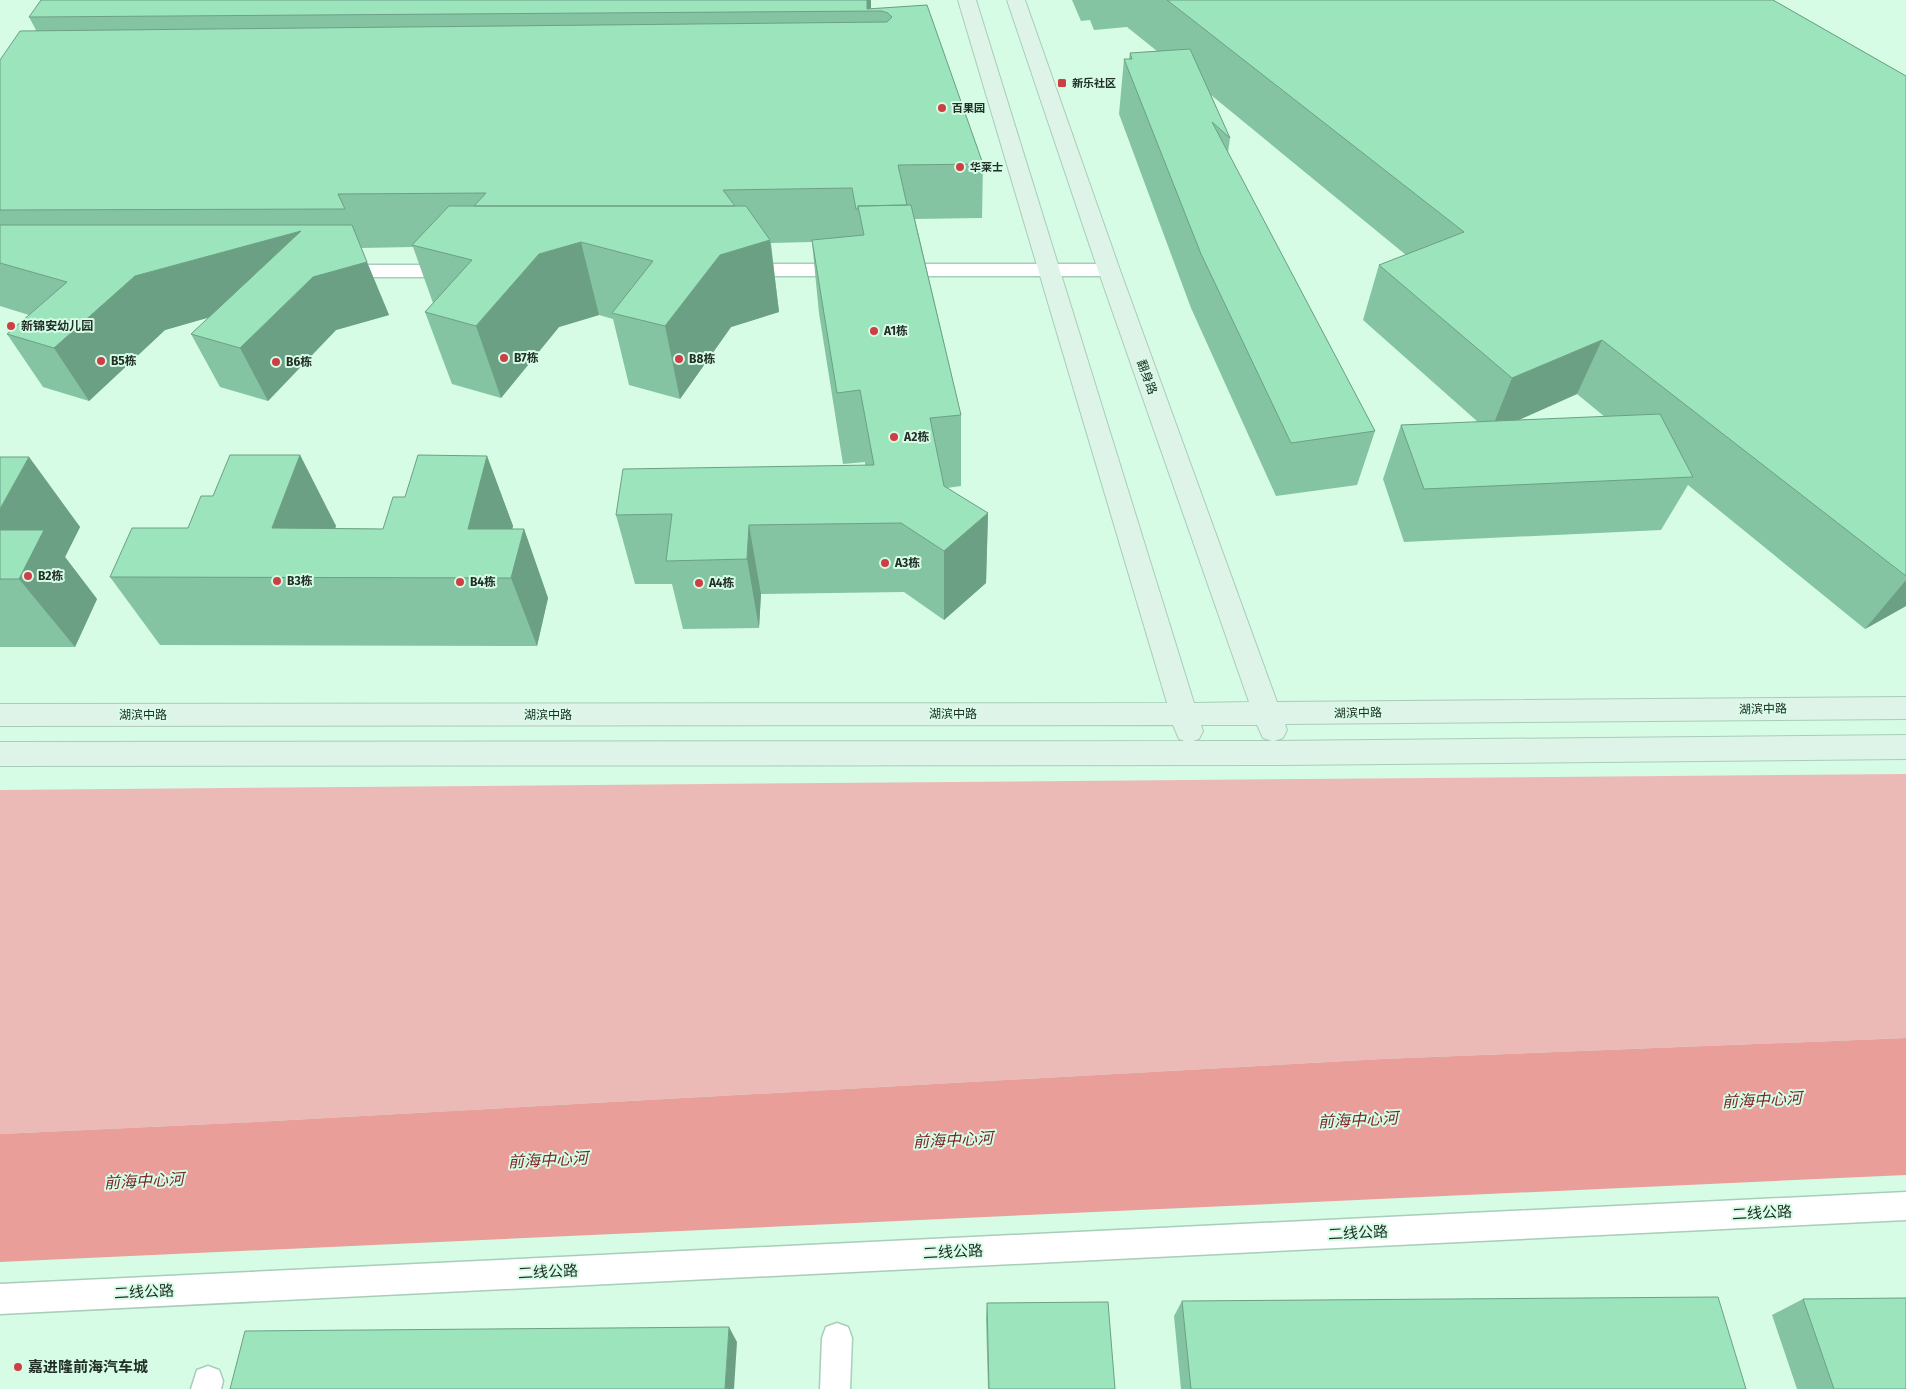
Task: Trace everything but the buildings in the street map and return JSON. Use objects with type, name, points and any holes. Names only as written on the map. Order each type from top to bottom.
[{"type":"main road","points":[[967,0],[1196,753]]},
{"type":"main road","name":"翻身路","points":[[1016,0],[1281,753]]},
{"type":"main road","name":"湖滨中路","points":[[0,715],[1267,714],[1906,708]]},
{"type":"main road","points":[[0,754],[1281,753],[1906,747]]},
{"type":"lane","points":[[728,270],[858,270]]},
{"type":"lane","points":[[878,270],[1110,270]]},
{"type":"lane","points":[[319,271],[469,271]]},
{"type":"lane","name":"二线公路","points":[[0,1298],[1906,1206]]},
{"type":"lane","points":[[835,1389],[837,1338]]},
{"type":"shaded area","points":[[1906,774],[1906,1038],[1382,1059],[255,1122],[0,1134],[0,790]]},
{"type":"water","name":"前海中心河","points":[[1906,1038],[1906,1175],[0,1262],[0,1134],[255,1122],[1382,1059]]},
{"type":"place","name":"新乐社区","points":[[1062,83]]},
{"type":"place","name":"百果园","points":[[942,108]]},
{"type":"place","name":"华莱士","points":[[960,167]]},
{"type":"place","name":"新锦安幼儿园","points":[[11,326]]},
{"type":"place","name":"A1栋","points":[[874,331]]},
{"type":"place","name":"B7栋","points":[[504,358]]},
{"type":"place","name":"B8栋","points":[[679,359]]},
{"type":"place","name":"B5栋","points":[[101,361]]},
{"type":"place","name":"B6栋","points":[[276,362]]},
{"type":"place","name":"A2栋","points":[[894,437]]},
{"type":"place","name":"A3栋","points":[[885,563]]},
{"type":"place","name":"B2栋","points":[[28,576]]},
{"type":"place","name":"B3栋","points":[[277,581]]},
{"type":"place","name":"B4栋","points":[[460,582]]},
{"type":"place","name":"A4栋","points":[[699,583]]},
{"type":"place","name":"嘉进隆前海汽车城","points":[[18,1367]]}]
